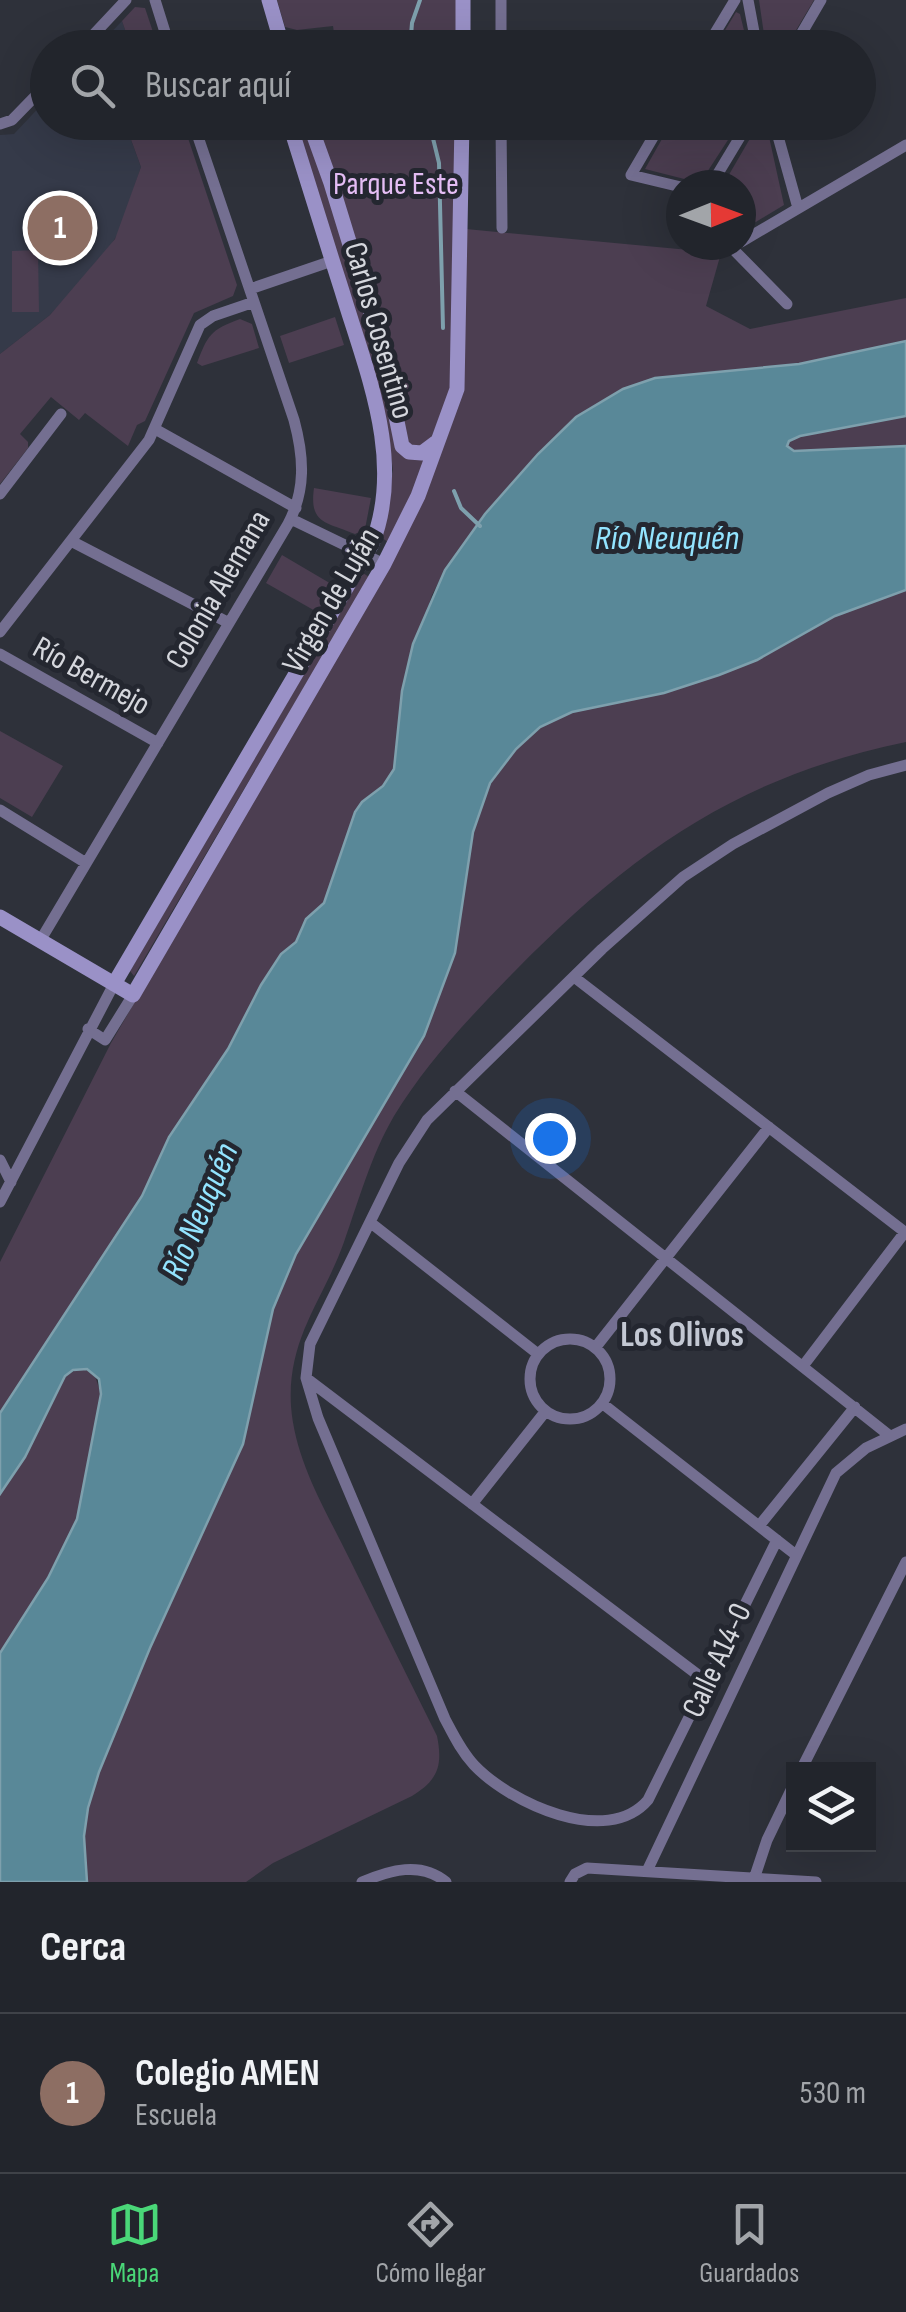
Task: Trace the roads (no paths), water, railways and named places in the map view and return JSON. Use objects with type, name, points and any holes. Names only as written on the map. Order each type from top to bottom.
[{"type":"street","points":[[98,30],[126,0]]},
{"type":"street","points":[[155,0],[164,30]]},
{"type":"street","points":[[269,0],[273,30]]},
{"type":"street","points":[[269,0],[278,30]]},
{"type":"street","points":[[463,0],[463,30]]},
{"type":"street","points":[[500,0],[501,30]]},
{"type":"street","points":[[717,30],[735,0]]},
{"type":"street","points":[[748,0],[754,30]]},
{"type":"street","points":[[804,30],[822,0]]},
{"type":"street","points":[[0,124],[12,120],[30,102]]},
{"type":"street","name":"Colonia Alemana","points":[[40,941],[293,513],[302,478],[299,438],[199,140]]},
{"type":"street","name":"Carlos Cosentino","points":[[295,140],[369,380],[383,444],[383,497],[375,536],[366,555]]},
{"type":"street","points":[[315,140],[383,352],[402,446],[408,452],[422,453],[439,439]]},
{"type":"street","name":"Virgen de Luján","points":[[88,1029],[105,1040],[133,995],[384,564],[412,508],[458,384],[462,140]]},
{"type":"street","points":[[502,140],[502,228]]},
{"type":"street","points":[[651,140],[630,175],[666,183]]},
{"type":"street","points":[[721,170],[738,140]]},
{"type":"street","points":[[779,140],[798,208]]},
{"type":"street","points":[[756,232],[906,145]]},
{"type":"street","points":[[747,260],[787,304]]},
{"type":"street","points":[[0,632],[155,429],[200,324],[252,295],[332,261]]},
{"type":"street","points":[[0,494],[61,414]]},
{"type":"street","points":[[155,429],[384,564]]},
{"type":"street","points":[[70,541],[229,624]]},
{"type":"street","name":"Virgen de Luján","points":[[0,1202],[88,1029],[366,555]]},
{"type":"street","name":"Río Bermejo","points":[[0,654],[158,743]]},
{"type":"street","points":[[777,1540],[648,1800],[639,1811],[626,1818],[598,1822],[532,1804],[473,1764],[444,1718],[330,1446],[306,1378],[310,1344],[412,1141],[456,1091],[574,976],[642,911],[733,844],[828,793],[869,775],[906,765]]},
{"type":"street","points":[[0,810],[86,863]]},
{"type":"street","points":[[0,918],[133,995]]},
{"type":"street","points":[[574,976],[906,1232],[802,1366]]},
{"type":"street","points":[[456,1091],[890,1436]]},
{"type":"street","points":[[595,1348],[769,1127]]},
{"type":"street","points":[[0,1160],[12,1182]]},
{"type":"street","points":[[371,1222],[538,1354]]},
{"type":"street","points":[[562,1339],[576,1339],[595,1348],[608,1364],[610,1377],[603,1404],[594,1413],[569,1420],[545,1412],[530,1390],[532,1365],[538,1354],[562,1339]]},
{"type":"street","points":[[306,1378],[706,1682]]},
{"type":"street","points":[[603,1404],[796,1554]]},
{"type":"street","points":[[759,1526],[854,1408]]},
{"type":"street","points":[[472,1504],[545,1412]]},
{"type":"street","name":"Calle A14-0","points":[[648,1871],[836,1473],[857,1454],[906,1428]]},
{"type":"street","points":[[805,1762],[906,1562]]},
{"type":"street","points":[[754,1880],[786,1803]]},
{"type":"street","points":[[570,1882],[587,1868],[816,1882]]},
{"type":"street","points":[[362,1882],[390,1872],[415,1869],[435,1874],[446,1882]]},
{"type":"water","name":"Río Neuquén","points":[[906,341],[906,416],[800,436],[787,446],[794,451],[906,446],[906,590],[835,616],[757,660],[719,675],[664,693],[572,712],[540,727],[516,749],[490,783],[473,832],[455,953],[424,1036],[296,1254],[273,1309],[243,1444],[150,1648],[99,1772],[84,1836],[87,1882],[0,1882],[0,1653],[48,1578],[77,1519],[101,1394],[99,1379],[87,1369],[73,1370],[65,1376],[25,1457],[0,1494],[0,1413],[142,1196],[169,1137],[228,1049],[261,985],[281,954],[296,942],[306,919],[324,903],[355,812],[383,786],[394,769],[402,691],[413,644],[445,570],[485,514],[538,454],[576,417],[623,389],[655,378],[799,364]]},
{"type":"waterway","points":[[411,30],[420,0]]},
{"type":"waterway","points":[[433,140],[439,163],[443,328]]},
{"type":"waterway","points":[[454,491],[461,508],[480,526]]},
{"type":"place","name":"Colegio AMEN","points":[[60,228]]},
{"type":"district","name":"Los Olivos","points":[[682,1334]]},
{"type":"park label","name":"Parque Este","points":[[396,183]]}]
